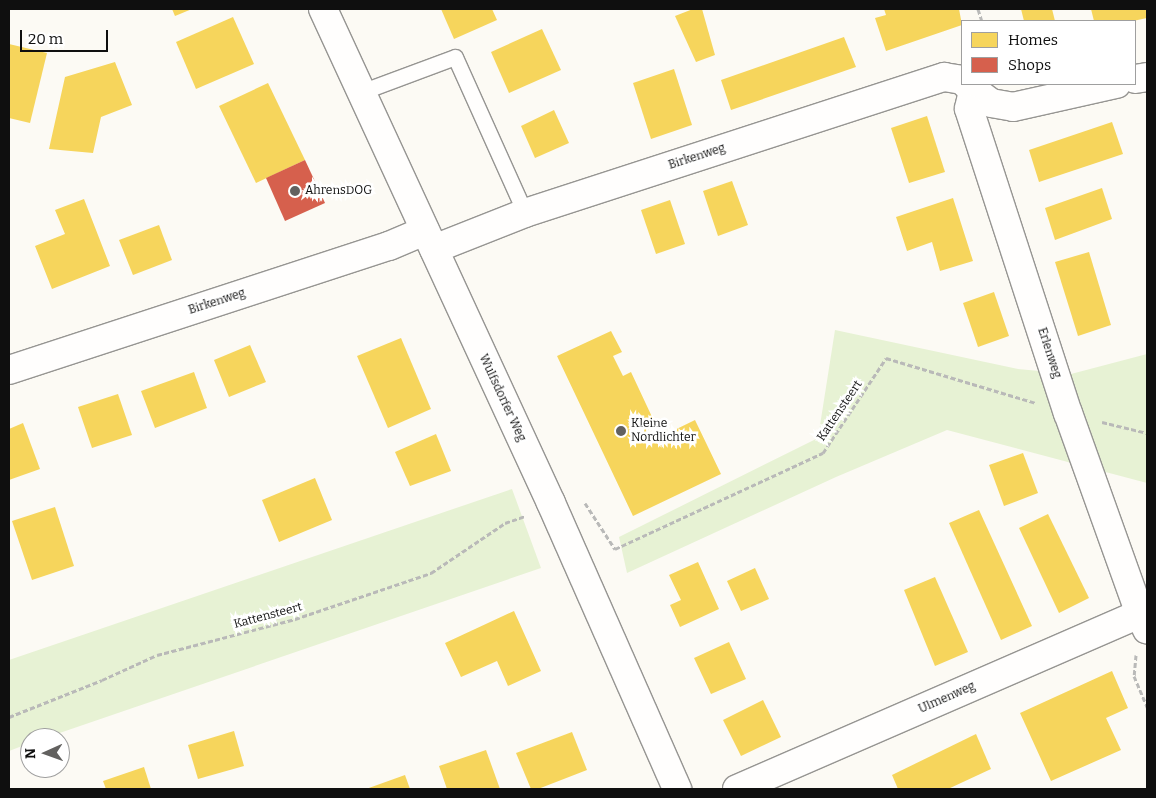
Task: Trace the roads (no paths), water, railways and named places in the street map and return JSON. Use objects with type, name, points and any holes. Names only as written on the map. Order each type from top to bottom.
[{"type":"street","name":"Wulfsdorfer Weg","points":[[323,9],[547,495],[678,789]]},
{"type":"street","name":"Birkenweg","points":[[9,370],[389,246],[430,240],[525,213],[944,77],[961,83]]},
{"type":"street","name":"Birkenweg","points":[[967,85],[991,103],[1013,107],[1112,85]]},
{"type":"street","name":"Erlenweg","points":[[967,85],[969,109],[1068,414],[1144,622]]},
{"type":"street","name":"Ulmenweg","points":[[737,789],[1144,622]]},
{"type":"lane","points":[[361,92],[455,57],[525,213]]},
{"type":"place","name":"AhrensDOG","points":[[295,191]]},
{"type":"place","name":"Kleine Nordlichter","points":[[621,431]]}]
